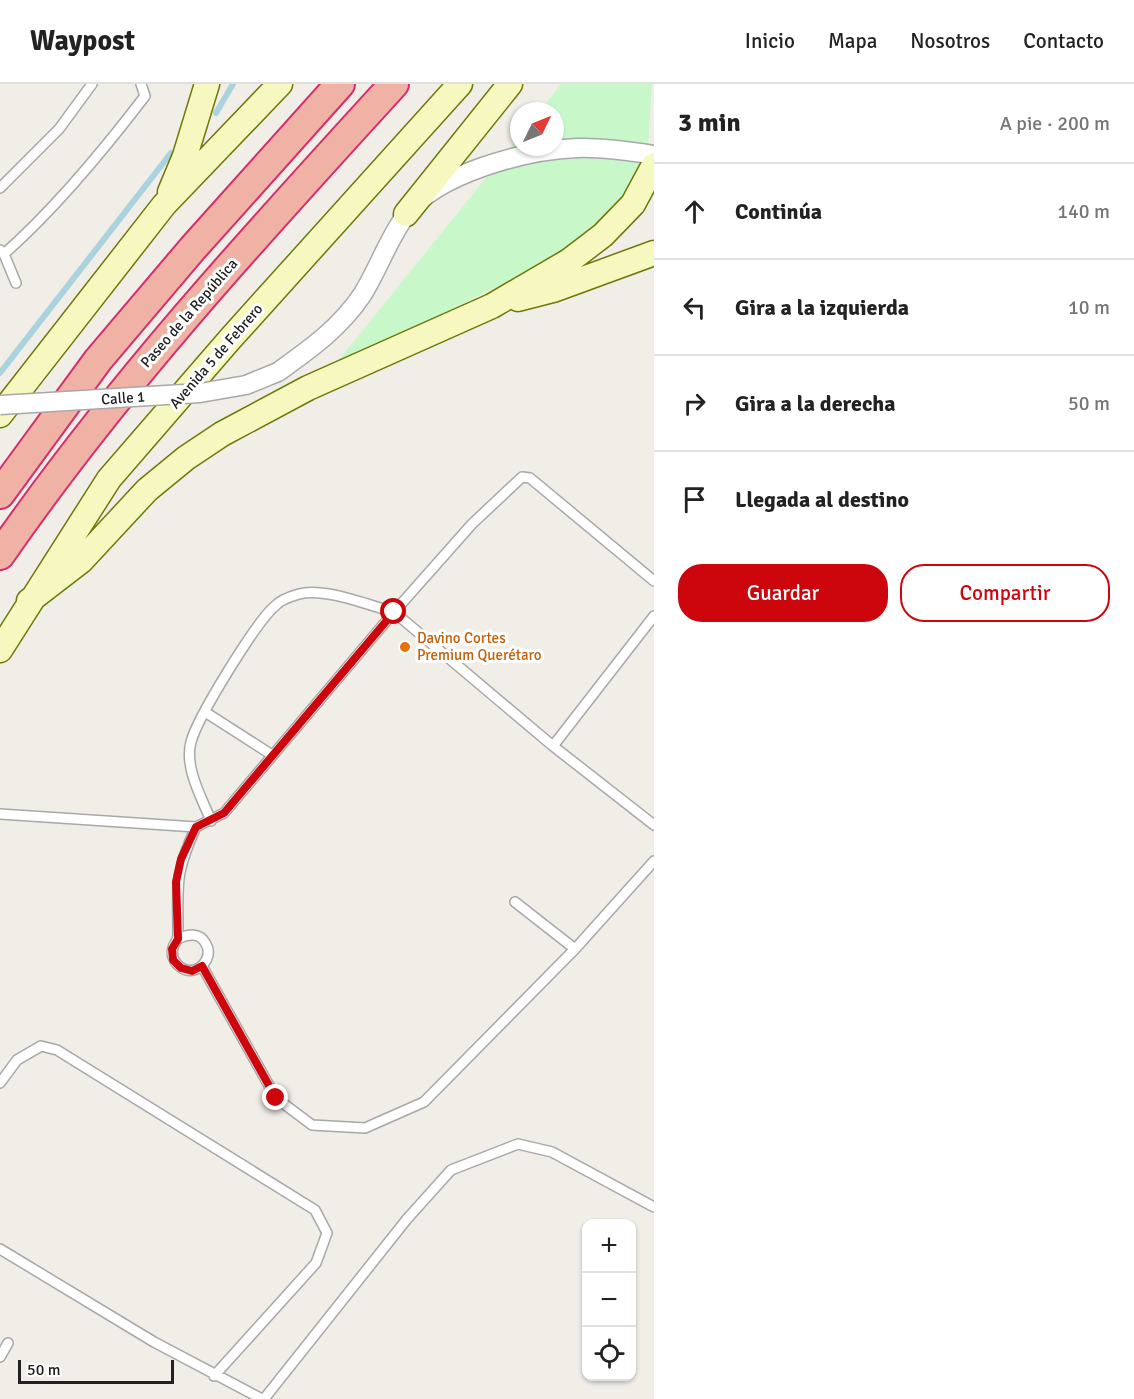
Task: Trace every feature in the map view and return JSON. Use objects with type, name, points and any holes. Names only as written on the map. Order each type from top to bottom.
[{"type":"highway","points":[[0,494],[98,360],[193,248],[340,84]]},
{"type":"highway","name":"Paseo de la República","points":[[0,555],[52,479],[131,380],[255,236],[394,84]]},
{"type":"main road","points":[[164,205],[185,156],[207,84]]},
{"type":"main road","points":[[3,404],[164,205],[280,84]]},
{"type":"main road","name":"Avenida 5 de Febrero","points":[[0,650],[29,601],[109,479],[231,338],[460,84]]},
{"type":"main road","points":[[406,214],[510,84]]},
{"type":"main road","points":[[29,601],[81,561],[147,490],[186,458],[222,434],[308,388],[492,306],[569,261],[603,235],[633,204],[654,165]]},
{"type":"main road","points":[[492,306],[552,290],[654,253]]},
{"type":"street","points":[[406,214],[433,192],[462,175],[492,163],[576,148],[654,155]]},
{"type":"street","name":"Calle 1","points":[[3,404],[200,393],[246,385],[278,372],[338,326],[362,295],[406,214]]},
{"type":"lane","points":[[0,188],[58,129],[92,84]]},
{"type":"lane","points":[[16,283],[2,252],[30,231],[128,118],[145,96],[141,84]]},
{"type":"lane","points":[[0,814],[196,827],[224,813],[394,612],[472,524],[522,477],[530,478],[654,581]]},
{"type":"lane","points":[[211,821],[190,762],[191,742],[205,712],[263,618],[277,603],[301,594],[322,593],[394,612],[553,746],[654,825]]},
{"type":"lane","points":[[553,746],[654,616]]},
{"type":"lane","points":[[205,712],[272,755]]},
{"type":"lane","points":[[178,939],[176,882],[181,859],[196,827]]},
{"type":"lane","points":[[202,966],[276,1098],[312,1125],[365,1128],[424,1102],[575,949],[654,861]]},
{"type":"lane","points":[[515,902],[575,949]]},
{"type":"lane","points":[[188,934],[199,937],[207,945],[208,956],[202,966],[192,971],[181,968],[173,960],[172,949],[178,939],[188,934]]},
{"type":"lane","points":[[0,1083],[17,1060],[40,1046],[57,1050],[315,1210],[327,1233],[315,1263],[214,1376]]},
{"type":"lane","points":[[0,1249],[214,1376],[263,1399],[407,1219],[451,1170],[518,1143],[552,1152],[654,1207]]},
{"type":"lane","points":[[0,1357],[8,1343]]},
{"type":"green space","points":[[561,84],[652,84],[648,146],[621,202],[566,253],[333,367],[510,148],[510,156],[564,156],[564,102],[547,102]]},
{"type":"waterway","points":[[216,113],[233,84]]},
{"type":"waterway","points":[[0,373],[171,153]]},
{"type":"place","name":"Davino Cortes Premium Querétaro","points":[[405,647]]},
{"type":"route","points":[[276,1098],[202,966],[192,971],[181,968],[173,960],[172,949],[178,939],[176,882],[181,859],[196,827],[224,813],[394,612]]}]
